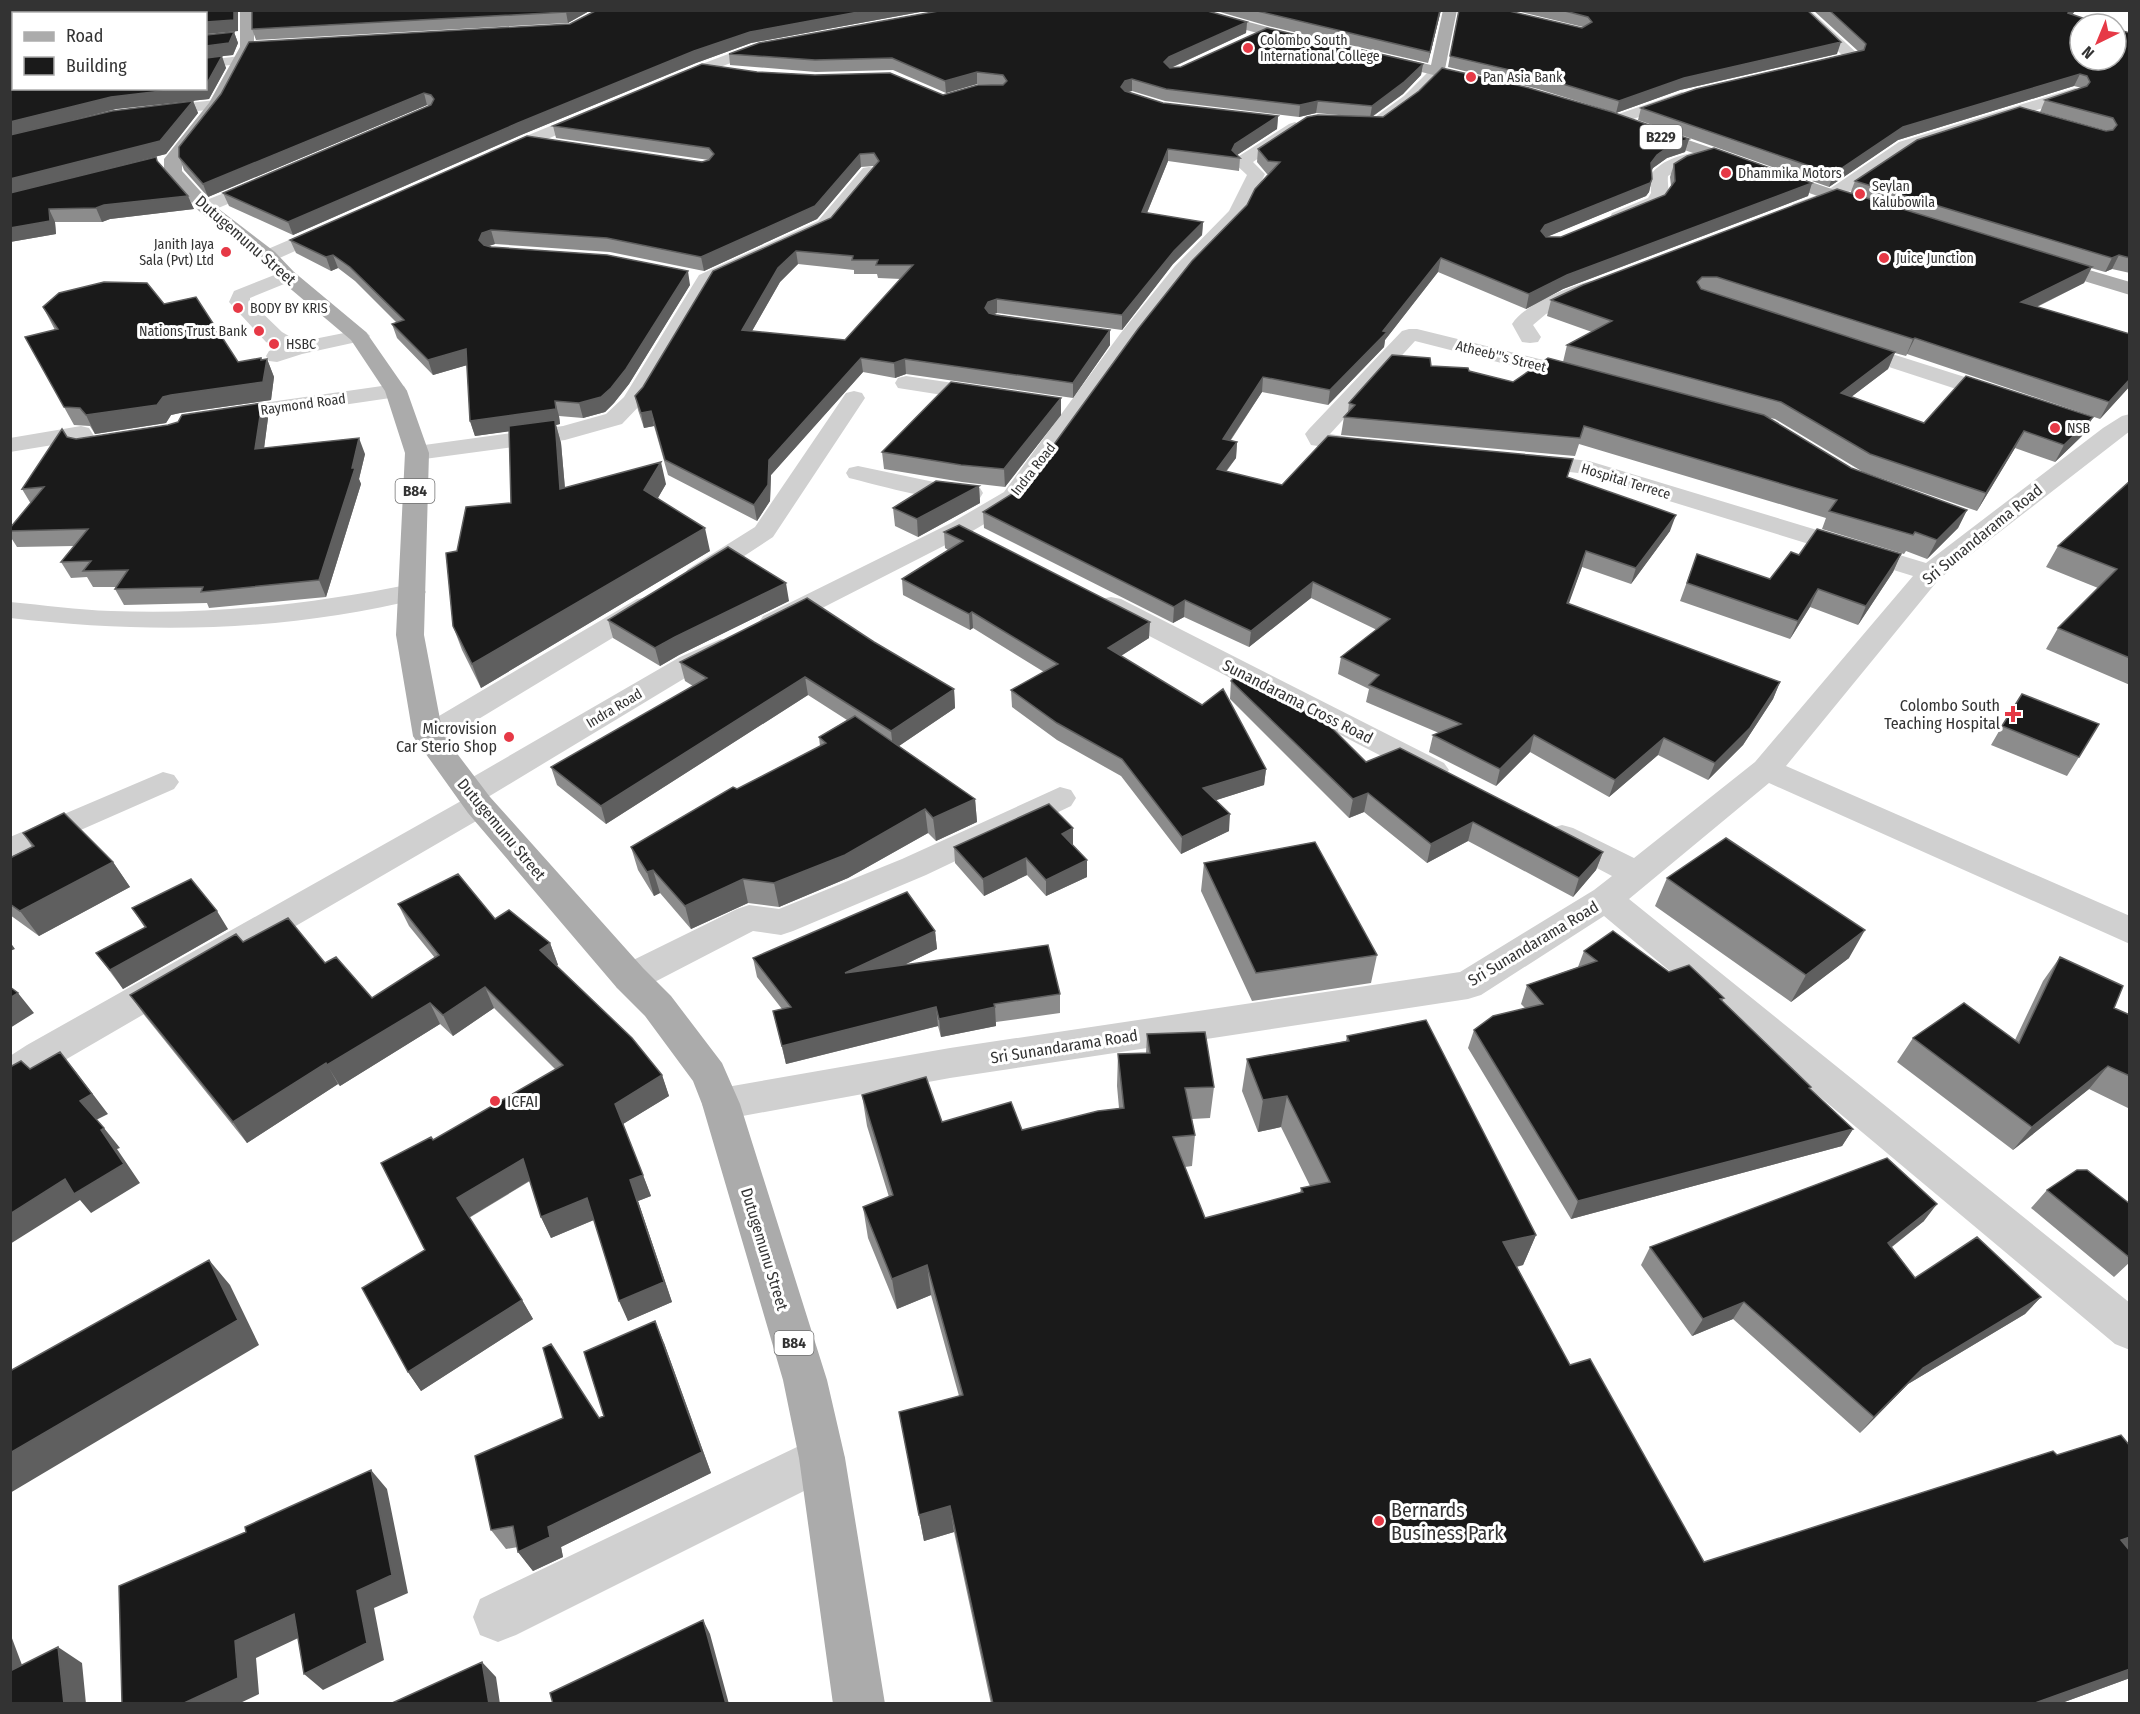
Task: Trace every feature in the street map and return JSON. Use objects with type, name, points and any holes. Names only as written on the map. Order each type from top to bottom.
[{"type":"main road","points":[[246,45],[247,10]]},
{"type":"main road","points":[[1186,10],[1321,45]]},
{"type":"main road","points":[[1437,71],[1450,10]]},
{"type":"main road","name":"Dutugemunu Street","points":[[246,45],[216,105],[167,161],[173,172],[205,207],[268,256],[287,276],[359,336],[396,391],[417,453],[410,635],[428,736],[475,799],[630,978],[658,1006],[708,1074],[721,1104],[805,1380],[822,1458],[860,1704]]},
{"type":"main road","points":[[1356,52],[1500,86]]},
{"type":"main road","name":"B229","points":[[1595,114],[1881,212]]},
{"type":"main road","points":[[2026,257],[2130,289]]},
{"type":"street","points":[[1797,69],[1853,57],[1801,10]]},
{"type":"street","points":[[1244,41],[1264,32]]},
{"type":"street","points":[[658,86],[757,48],[791,42]]},
{"type":"street","points":[[207,64],[246,45]]},
{"type":"street","points":[[702,68],[736,73]]},
{"type":"street","points":[[1350,123],[1374,125],[1410,99],[1437,71]]},
{"type":"street","points":[[1616,120],[1698,92]]},
{"type":"street","points":[[1777,216],[1831,196],[1905,146],[2075,93]]},
{"type":"street","points":[[139,114],[216,105]]},
{"type":"street","points":[[485,160],[604,109]]},
{"type":"street","points":[[2014,111],[2047,121]]},
{"type":"street","name":"Indra Road","points":[[10,1076],[40,1056],[475,799],[690,663],[960,528],[1013,497],[1068,407],[1117,338],[1237,213],[1256,174],[1242,162],[1297,122]]},
{"type":"street","points":[[528,141],[564,146]]},
{"type":"street","points":[[1603,224],[1654,202],[1660,193],[1658,181],[1660,174],[1670,167],[1708,154]]},
{"type":"street","points":[[417,453],[565,433],[614,419],[633,401],[706,279],[825,225],[869,172]]},
{"type":"street","points":[[205,207],[282,175]]},
{"type":"street","points":[[268,256],[344,222]]},
{"type":"street","points":[[685,275],[706,279]]},
{"type":"street","points":[[287,276],[241,295],[239,302],[274,337],[296,349]]},
{"type":"street","points":[[1530,337],[1522,324],[1539,310],[1604,282]]},
{"type":"street","name":"Atheeb'''s Street","points":[[1389,448],[1329,443],[1319,440],[1317,434],[1409,335],[1417,334],[1600,381]]},
{"type":"street","points":[[255,365],[296,349],[359,336]]},
{"type":"street","points":[[1828,340],[2020,403]]},
{"type":"street","points":[[906,383],[1010,398]]},
{"type":"street","name":"Raymond Road","points":[[203,419],[396,391]]},
{"type":"street","points":[[428,736],[669,592],[764,532],[854,398]]},
{"type":"street","name":"Sri Sunandarama Road","points":[[721,1104],[950,1063],[1468,985],[1606,899],[1766,769],[1930,573],[1976,524],[2110,426]]},
{"type":"street","points":[[10,445],[81,433],[84,445],[141,436]]},
{"type":"street","name":"Hospital Terrece","points":[[1508,459],[1580,466],[1930,573]]},
{"type":"street","points":[[858,473],[934,489],[1013,497]]},
{"type":"street","points":[[960,528],[992,544]]},
{"type":"street","points":[[10,610],[122,620],[194,621],[354,604],[412,592]]},
{"type":"street","name":"Sunandarama Cross Road","points":[[1087,593],[1457,782]]},
{"type":"street","points":[[1766,769],[2130,931]]},
{"type":"street","points":[[10,850],[163,782]]},
{"type":"street","points":[[630,978],[749,918],[781,922],[915,867],[1060,798]]},
{"type":"street","points":[[1541,825],[1636,874]]},
{"type":"street","points":[[1606,899],[2130,1330]]},
{"type":"street","points":[[498,1617],[822,1458]]},
{"type":"building","points":[[10,10],[234,10],[234,20],[207,22],[207,12],[12,12],[12,74],[10,74]]},
{"type":"building","points":[[252,10],[569,10],[566,12],[252,29]]},
{"type":"building","points":[[597,10],[869,10],[750,32],[694,51],[518,123],[288,222],[223,193],[431,105],[434,99],[431,95],[424,93],[203,184],[179,157],[179,147],[221,94],[249,42],[570,24]]},
{"type":"building","points":[[944,10],[1204,10],[1247,22],[1169,57],[1164,62],[1170,68],[1181,67],[1267,28],[1423,64],[1404,82],[1372,106],[1318,101],[1300,105],[1166,89],[1132,79],[1125,81],[1121,87],[1125,91],[1163,103],[1278,116],[1235,144],[1232,150],[1240,158],[1168,149],[1142,212],[1203,222],[1174,251],[1122,315],[997,299],[988,302],[985,308],[989,313],[996,315],[1110,330],[1073,383],[905,359],[894,363],[861,358],[769,460],[768,485],[754,505],[665,460],[651,411],[641,413],[635,396],[643,387],[713,271],[831,218],[879,161],[874,153],[860,154],[815,206],[701,257],[607,238],[491,230],[482,233],[479,240],[491,247],[607,255],[688,271],[626,369],[611,388],[601,397],[579,403],[555,401],[556,409],[470,421],[466,349],[428,360],[392,324],[404,320],[350,267],[333,255],[326,257],[290,240],[527,136],[702,162],[709,160],[714,154],[709,148],[553,126],[702,64],[757,72],[815,75],[890,73],[943,95],[978,85],[1003,85],[1007,81],[1003,75],[977,72],[945,81],[892,58],[815,60],[729,54],[759,43]],"holes":[[[796,251],[853,256],[852,260],[878,260],[876,265],[913,265],[845,340],[742,330],[778,268]]]},
{"type":"building","points":[[1253,10],[1440,10],[1430,52]]},
{"type":"building","points":[[1459,10],[1505,10],[1582,28],[1592,22],[1588,17],[1561,10],[1807,10],[1841,42],[1684,78],[1619,101],[1540,77],[1450,56]]},
{"type":"building","points":[[1829,10],[2070,10],[2068,12],[2068,72],[2128,72],[2128,32],[2130,33],[2130,258],[2119,255],[2112,258],[1855,181],[1917,140],[2020,107],[2106,131],[2113,130],[2117,125],[2113,118],[2045,100],[2087,86],[2090,82],[2087,76],[2080,74],[1903,127],[1833,174],[1641,108],[1696,89],[1864,50],[1866,44]]},
{"type":"building","points":[[234,32],[229,43],[207,46],[207,35]]},
{"type":"building","points":[[222,56],[207,83],[207,58]]},
{"type":"building","points":[[1442,68],[1529,88],[1612,112],[1689,139],[1671,145],[1657,155],[1651,163],[1650,183],[1545,225],[1541,231],[1546,237],[1561,237],[1665,195],[1675,181],[1674,164],[1687,156],[1714,148],[1812,183],[1567,275],[1529,294],[1441,258],[1383,331],[1387,332],[1330,390],[1263,377],[1223,439],[1237,442],[1217,469],[1282,485],[1328,436],[1573,459],[1567,477],[1676,515],[1636,568],[1586,551],[1567,603],[1780,682],[1750,728],[1715,763],[1664,738],[1615,780],[1534,735],[1500,769],[1433,735],[1461,724],[1369,685],[1379,675],[1341,657],[1390,619],[1378,613],[1313,582],[1251,631],[1185,600],[1174,607],[983,512],[1023,487],[1138,329],[1192,261],[1247,205],[1255,189],[1280,162],[1268,161],[1258,149],[1307,117],[1318,115],[1383,117],[1419,91]]},
{"type":"building","points":[[10,86],[12,86],[12,90],[170,90],[111,97],[10,122]]},
{"type":"building","points":[[193,101],[160,141],[10,179],[10,135],[112,111]]},
{"type":"building","points":[[156,157],[188,196],[104,205],[96,208],[49,209],[50,221],[10,228],[10,193]]},
{"type":"building","points":[[1837,189],[2092,267],[2021,302],[2130,334],[2130,379],[2109,402],[1915,338],[1717,277],[1702,277],[1697,282],[1701,289],[1895,352],[1841,393],[1924,423],[1966,376],[2093,417],[2064,445],[2024,431],[1986,493],[1870,454],[1781,402],[1567,345],[1612,321],[1551,300],[1583,285]]},
{"type":"building","points":[[104,282],[147,283],[164,304],[196,297],[238,362],[267,359],[263,382],[171,395],[163,397],[157,405],[86,415],[80,408],[64,407],[25,337],[58,329],[43,307],[59,293]]},
{"type":"building","points":[[1392,355],[1430,358],[1431,366],[1468,368],[1469,371],[1513,382],[1548,358],[1764,415],[1851,468],[1967,510],[1937,540],[1915,532],[1913,535],[1829,511],[1837,500],[1584,426],[1580,438],[1344,417],[1355,405],[1349,403]]},
{"type":"building","points":[[951,382],[1061,398],[1004,469],[961,465],[882,452]]},
{"type":"building","points":[[262,403],[255,449],[359,438],[352,468],[355,468],[319,580],[201,592],[203,587],[115,589],[128,570],[83,571],[91,561],[61,562],[88,529],[10,531],[10,528],[44,487],[22,489],[62,429],[67,437],[76,439],[168,425],[178,422],[182,415]]},
{"type":"building","points":[[555,420],[560,489],[661,462],[644,490],[705,528],[472,664],[453,626],[446,553],[457,551],[466,507],[511,503],[509,426]]},
{"type":"building","points":[[936,481],[979,486],[917,519],[893,508]]},
{"type":"building","points":[[2130,481],[2130,658],[2058,628],[2117,569],[2058,546]]},
{"type":"building","points":[[959,525],[1150,622],[1108,648],[1202,705],[1223,689],[1266,769],[1203,788],[1230,814],[1182,837],[1122,759],[1057,723],[1011,690],[1058,664],[972,612],[969,614],[902,579],[963,541],[944,532]]},
{"type":"building","points":[[1817,529],[1901,554],[1866,606],[1818,589],[1798,621],[1687,583],[1697,554],[1770,579],[1791,552],[1799,555]]},
{"type":"building","points":[[728,547],[786,583],[655,648],[608,620]]},
{"type":"building","points":[[807,598],[874,642],[954,689],[891,731],[805,677],[601,806],[551,767],[707,678],[680,662]]},
{"type":"building","points":[[1237,674],[1324,720],[1366,762],[1400,748],[1603,852],[1579,878],[1473,822],[1431,844],[1368,793],[1353,799],[1231,681]]},
{"type":"building","points":[[2022,694],[2099,724],[2079,757],[2002,726]]},
{"type":"building","points":[[855,716],[975,799],[933,818],[925,809],[845,855],[774,883],[743,879],[685,906],[653,870],[647,872],[631,847],[733,787],[737,789],[826,743],[819,737]]},
{"type":"building","points":[[1049,804],[1073,828],[1062,834],[1087,860],[1046,880],[1026,858],[983,879],[954,847]]},
{"type":"building","points":[[64,813],[113,862],[20,911],[10,904],[10,858],[34,846],[23,833]]},
{"type":"building","points":[[1726,838],[1865,930],[1806,975],[1667,878]]},
{"type":"building","points":[[1315,842],[1377,955],[1256,973],[1204,863]]},
{"type":"building","points":[[458,874],[495,919],[509,910],[550,943],[540,950],[632,1038],[662,1075],[615,1104],[643,1175],[630,1180],[664,1282],[619,1301],[587,1198],[541,1217],[523,1159],[457,1198],[522,1300],[408,1372],[362,1288],[425,1250],[381,1163],[431,1137],[433,1140],[563,1065],[485,987],[443,1015],[430,1003],[327,1065],[326,1063],[233,1122],[130,995],[236,934],[243,942],[288,918],[325,963],[336,957],[372,998],[439,955],[398,904]]},
{"type":"building","points":[[191,879],[217,911],[110,970],[96,953],[146,927],[132,908]]},
{"type":"building","points":[[907,892],[935,931],[845,973],[1048,945],[1060,994],[994,1004],[995,1007],[939,1019],[936,1007],[782,1046],[773,1011],[791,1007],[753,958]]},
{"type":"building","points":[[1613,931],[1669,972],[1689,965],[1724,998],[1720,999],[1811,1087],[1809,1088],[1853,1129],[1578,1201],[1474,1030],[1493,1016],[1543,1004],[1527,985],[1597,961],[1584,951]]},
{"type":"building","points":[[2060,957],[2123,986],[2114,1008],[2130,1015],[2130,1076],[2108,1066],[2032,1127],[1913,1038],[1964,1003],[2019,1043]]},
{"type":"building","points":[[10,987],[18,993],[10,998]]},
{"type":"building","points":[[1426,1020],[1536,1235],[1503,1242],[1570,1365],[1590,1359],[1704,1562],[2053,1451],[2057,1455],[2121,1435],[2130,1446],[2130,1537],[2121,1540],[2130,1551],[2130,1669],[2032,1704],[993,1704],[950,1506],[919,1515],[899,1412],[963,1395],[927,1265],[892,1279],[863,1207],[893,1195],[862,1095],[926,1077],[942,1122],[1011,1102],[1022,1130],[1098,1111],[1124,1108],[1118,1054],[1150,1053],[1147,1034],[1205,1032],[1214,1087],[1185,1088],[1195,1135],[1173,1137],[1205,1218],[1303,1192],[1301,1188],[1330,1182],[1287,1096],[1263,1100],[1247,1059],[1349,1041],[1347,1036]]},
{"type":"building","points":[[60,1052],[92,1094],[80,1101],[104,1128],[101,1130],[124,1164],[74,1194],[65,1179],[10,1214],[10,1067],[21,1061],[30,1069]]},
{"type":"building","points":[[1887,1158],[1937,1204],[1888,1243],[1915,1278],[1977,1237],[2041,1297],[1923,1368],[1874,1417],[1744,1302],[1703,1319],[1650,1247]]},
{"type":"building","points":[[2077,1170],[2087,1170],[2130,1204],[2130,1258],[2047,1190]]},
{"type":"building","points":[[209,1260],[238,1320],[10,1453],[10,1371]]},
{"type":"building","points":[[655,1321],[702,1452],[548,1527],[550,1537],[518,1552],[513,1526],[491,1530],[475,1456],[563,1418],[543,1348],[551,1344],[599,1418],[604,1416],[584,1352]]},
{"type":"building","points":[[371,1470],[392,1575],[357,1591],[367,1643],[304,1674],[294,1614],[235,1641],[238,1678],[182,1704],[122,1704],[119,1586],[246,1532],[245,1527]]},
{"type":"building","points":[[703,1620],[726,1704],[553,1704],[550,1693]]},
{"type":"building","points":[[58,1647],[64,1704],[10,1704],[10,1671]]},
{"type":"building","points":[[482,1662],[489,1704],[390,1704]]},
{"type":"place","name":"Colombo South International College","points":[[1248,48]]},
{"type":"place","name":"Pan Asia Bank","points":[[1471,77]]},
{"type":"place","name":"Dhammika Motors","points":[[1726,173]]},
{"type":"place","name":"Seylan Kalubowila","points":[[1860,194]]},
{"type":"place","name":"Janith Jaya Sala (Pvt) Ltd","points":[[226,252]]},
{"type":"place","name":"Juice Junction","points":[[1884,258]]},
{"type":"place","name":"BODY BY KRIS","points":[[238,308]]},
{"type":"place","name":"Nations Trust Bank","points":[[259,331]]},
{"type":"place","name":"HSBC","points":[[274,344]]},
{"type":"place","name":"NSB","points":[[2055,428]]},
{"type":"place","name":"Colombo South Teaching Hospital","points":[[2013,714]]},
{"type":"place","name":"Microvision Car Sterio Shop","points":[[509,737]]},
{"type":"place","name":"ICFAI","points":[[495,1101]]},
{"type":"place","name":"Bernards Business Park","points":[[1379,1521]]}]
